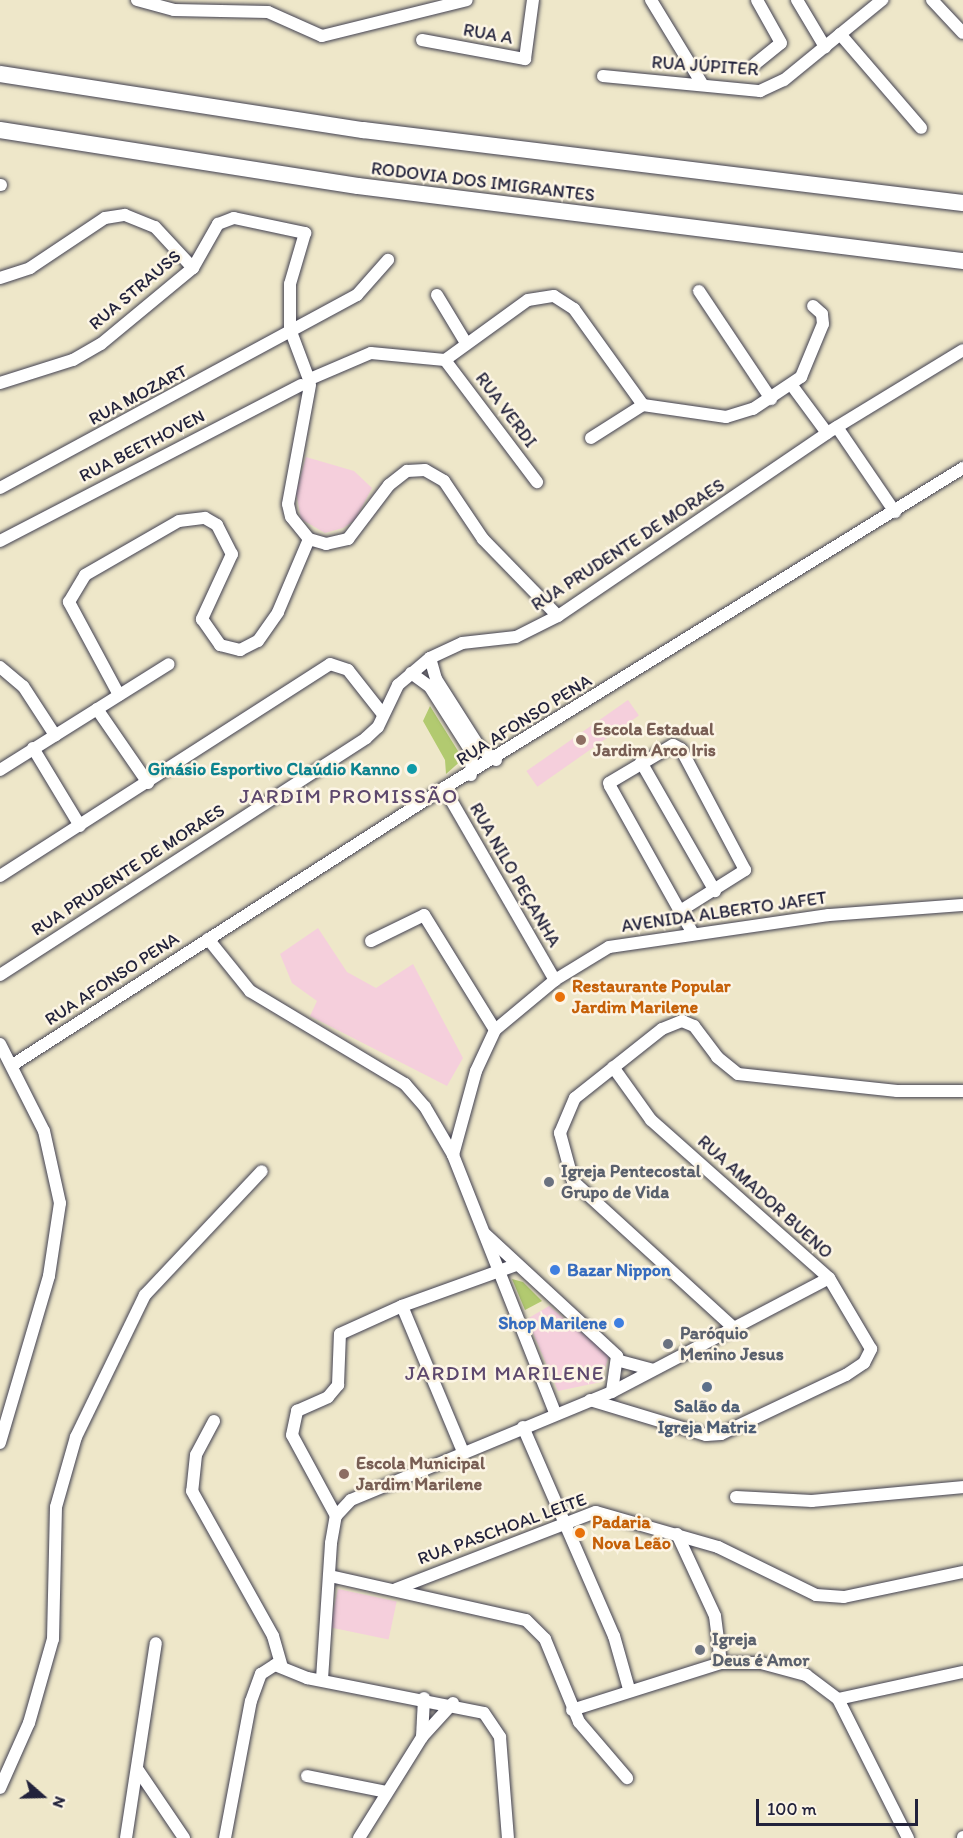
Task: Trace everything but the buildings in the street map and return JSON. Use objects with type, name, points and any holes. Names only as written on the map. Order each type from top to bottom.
[{"type":"highway","name":"RODOVIA DOS IMIGRANTES","points":[[0,74],[363,130],[963,203]]},
{"type":"highway","name":"RODOVIA DOS IMIGRANTES","points":[[0,130],[358,186],[963,261]]},
{"type":"street","points":[[137,0],[174,10],[268,12],[322,36],[424,4],[467,0]]},
{"type":"street","name":"RUA A","points":[[422,40],[525,59],[533,0]]},
{"type":"street","points":[[651,0],[702,84]]},
{"type":"street","points":[[755,64],[781,43],[757,0]]},
{"type":"street","points":[[797,0],[825,47]]},
{"type":"street","name":"RUA JÚPITER","points":[[603,76],[702,84],[745,91],[774,87],[882,0]]},
{"type":"street","points":[[932,0],[963,33]]},
{"type":"street","points":[[840,34],[921,128]]},
{"type":"street","points":[[0,278],[30,268],[105,218],[125,215],[155,227],[193,268]]},
{"type":"street","name":"RUA STRAUSS","points":[[0,383],[73,360],[101,344],[193,268],[224,220],[302,231],[306,241],[290,284],[290,329],[307,381]]},
{"type":"street","name":"RUA MOZART","points":[[0,488],[290,329],[357,295],[388,260]]},
{"type":"street","points":[[699,291],[771,399]]},
{"type":"street","points":[[437,295],[466,344]]},
{"type":"street","points":[[445,360],[466,344],[544,295],[574,309],[643,405]]},
{"type":"street","points":[[591,438],[643,405],[726,417],[771,399],[792,387],[823,324],[822,314],[813,306]]},
{"type":"street","name":"RUA PRUDENTE DE MORAES","points":[[0,975],[362,741],[378,727],[382,713],[411,673],[430,658],[462,643],[516,637],[558,616],[832,430],[960,352]]},
{"type":"street","name":"RUA BEETHOVEN","points":[[0,541],[307,381],[371,353],[445,360]]},
{"type":"street","name":"RUA VERDI","points":[[445,360],[537,482]]},
{"type":"street","points":[[307,381],[288,504],[291,517],[309,539],[326,543],[348,539],[389,485],[407,471],[425,470],[444,481],[483,539],[558,616]]},
{"type":"street","points":[[792,387],[832,430],[895,512]]},
{"type":"street","name":"RUA AFONSO PENA","points":[[14,1065],[444,788],[496,760],[963,468]]},
{"type":"street","points":[[119,695],[69,602],[85,575],[179,521],[205,518],[217,525],[232,554],[202,619],[220,645],[240,650],[265,633],[309,539]]},
{"type":"street","points":[[430,658],[436,679],[480,748],[496,760]]},
{"type":"street","points":[[0,770],[169,664]]},
{"type":"street","points":[[0,876],[330,664],[348,670],[382,713]]},
{"type":"street","points":[[0,667],[23,686],[55,735]]},
{"type":"street","name":"RUA NILO PEÇANHA","points":[[411,673],[430,687],[472,753],[471,775]]},
{"type":"street","points":[[97,709],[148,783]]},
{"type":"street","points":[[680,911],[745,870],[681,749],[673,745],[613,778],[610,786],[680,911],[692,932]]},
{"type":"street","points":[[33,748],[80,826]]},
{"type":"street","points":[[641,762],[715,891]]},
{"type":"street","name":"RUA NILO PEÇANHA","points":[[444,788],[555,980]]},
{"type":"street","name":"AVENIDA ALBERTO JAFET","points":[[453,1155],[476,1071],[495,1030],[555,980],[609,947],[692,932],[963,905]]},
{"type":"street","points":[[371,941],[424,915],[495,1030]]},
{"type":"street","points":[[208,939],[250,991],[405,1084],[453,1155],[497,1272],[555,1413]]},
{"type":"street","points":[[736,1329],[578,1188],[565,1168],[560,1132],[566,1112],[614,1066],[662,1029],[678,1022],[691,1023],[717,1058],[738,1074],[897,1091],[963,1090]]},
{"type":"street","points":[[0,1044],[14,1065],[53,1156],[60,1203],[49,1275],[0,1442]]},
{"type":"street","name":"RUA AMADOR BUENO","points":[[590,1400],[721,1434],[864,1363],[871,1342],[829,1278],[651,1120],[614,1066]]},
{"type":"street","points":[[0,1788],[41,1686],[56,1625],[56,1507],[63,1475],[122,1333],[145,1295],[262,1171]]},
{"type":"street","points":[[483,1232],[620,1361],[655,1371]]},
{"type":"street","points":[[322,1679],[336,1516],[291,1435],[294,1416],[335,1392],[340,1334],[402,1306],[516,1265]]},
{"type":"street","points":[[336,1516],[351,1500],[555,1413],[612,1392],[736,1329],[829,1278]]},
{"type":"street","points":[[402,1306],[463,1452]]},
{"type":"street","points":[[612,1392],[620,1361]]},
{"type":"street","points":[[214,1421],[196,1455],[192,1491],[273,1636],[282,1667]]},
{"type":"street","points":[[524,1427],[561,1523],[610,1627],[629,1689]]},
{"type":"street","points":[[736,1497],[812,1501],[963,1487]]},
{"type":"street","name":"RUA PASCHOAL LEITE","points":[[396,1589],[561,1523],[597,1512],[718,1547],[816,1595],[844,1597],[963,1572]]},
{"type":"street","points":[[676,1534],[716,1616],[721,1663]]},
{"type":"street","points":[[330,1576],[526,1620],[545,1639],[572,1710],[627,1778]]},
{"type":"street","points":[[126,1838],[156,1643]]},
{"type":"street","points":[[572,1710],[629,1689],[721,1663],[783,1667],[806,1675],[838,1699],[908,1838]]},
{"type":"street","points":[[225,1838],[256,1682],[269,1667],[282,1667],[322,1679],[453,1703],[474,1709],[495,1723],[500,1737],[508,1838]]},
{"type":"street","points":[[838,1699],[963,1672]]},
{"type":"street","points":[[422,1737],[424,1698]]},
{"type":"street","points":[[359,1838],[422,1737],[453,1703]]},
{"type":"street","points":[[138,1770],[184,1838]]},
{"type":"street","points":[[307,1776],[386,1792]]},
{"type":"shaded area","points":[[306,457],[354,471],[372,488],[355,520],[343,528],[325,533],[301,519],[296,492]]},
{"type":"shaded area","name":"Escola Estadual Jardim Arco Iris","points":[[628,700],[639,716],[537,787],[526,771]]},
{"type":"shaded area","points":[[318,928],[347,972],[376,988],[413,964],[463,1058],[447,1086],[310,1016],[317,1001],[292,983],[280,954]]},
{"type":"shaded area","points":[[549,1306],[609,1355],[601,1382],[558,1391],[527,1319]]},
{"type":"shaded area","points":[[338,1589],[397,1601],[389,1640],[330,1627]]},
{"type":"green space","points":[[430,706],[463,759],[446,774],[445,760],[423,721]]},
{"type":"green space","points":[[512,1279],[523,1282],[542,1301],[525,1310]]},
{"type":"place","name":"Escola Estadual Jardim Arco Iris","points":[[581,740]]},
{"type":"place","name":"Ginásio Esportivo Claúdio Kanno","points":[[412,769]]},
{"type":"place","name":"Restaurante Popular Jardim Marilene","points":[[560,997]]},
{"type":"place","name":"Igreja Pentecostal Grupo de Vida","points":[[549,1182]]},
{"type":"place","name":"Bazar Nippon","points":[[555,1270]]},
{"type":"place","name":"Shop Marilene","points":[[619,1323]]},
{"type":"place","name":"Paróquio Menino Jesus","points":[[668,1344]]},
{"type":"place","name":"Salão da Igreja Matriz","points":[[707,1387]]},
{"type":"place","name":"Escola Municipal Jardim Marilene","points":[[344,1474]]},
{"type":"place","name":"Padaria Nova Leão","points":[[580,1533]]},
{"type":"place","name":"Igreja Deus é Amor","points":[[700,1650]]},
{"type":"district","name":"JARDIM PROMISSÃO","points":[[349,796]]},
{"type":"district","name":"JARDIM MARILENE","points":[[505,1373]]}]
